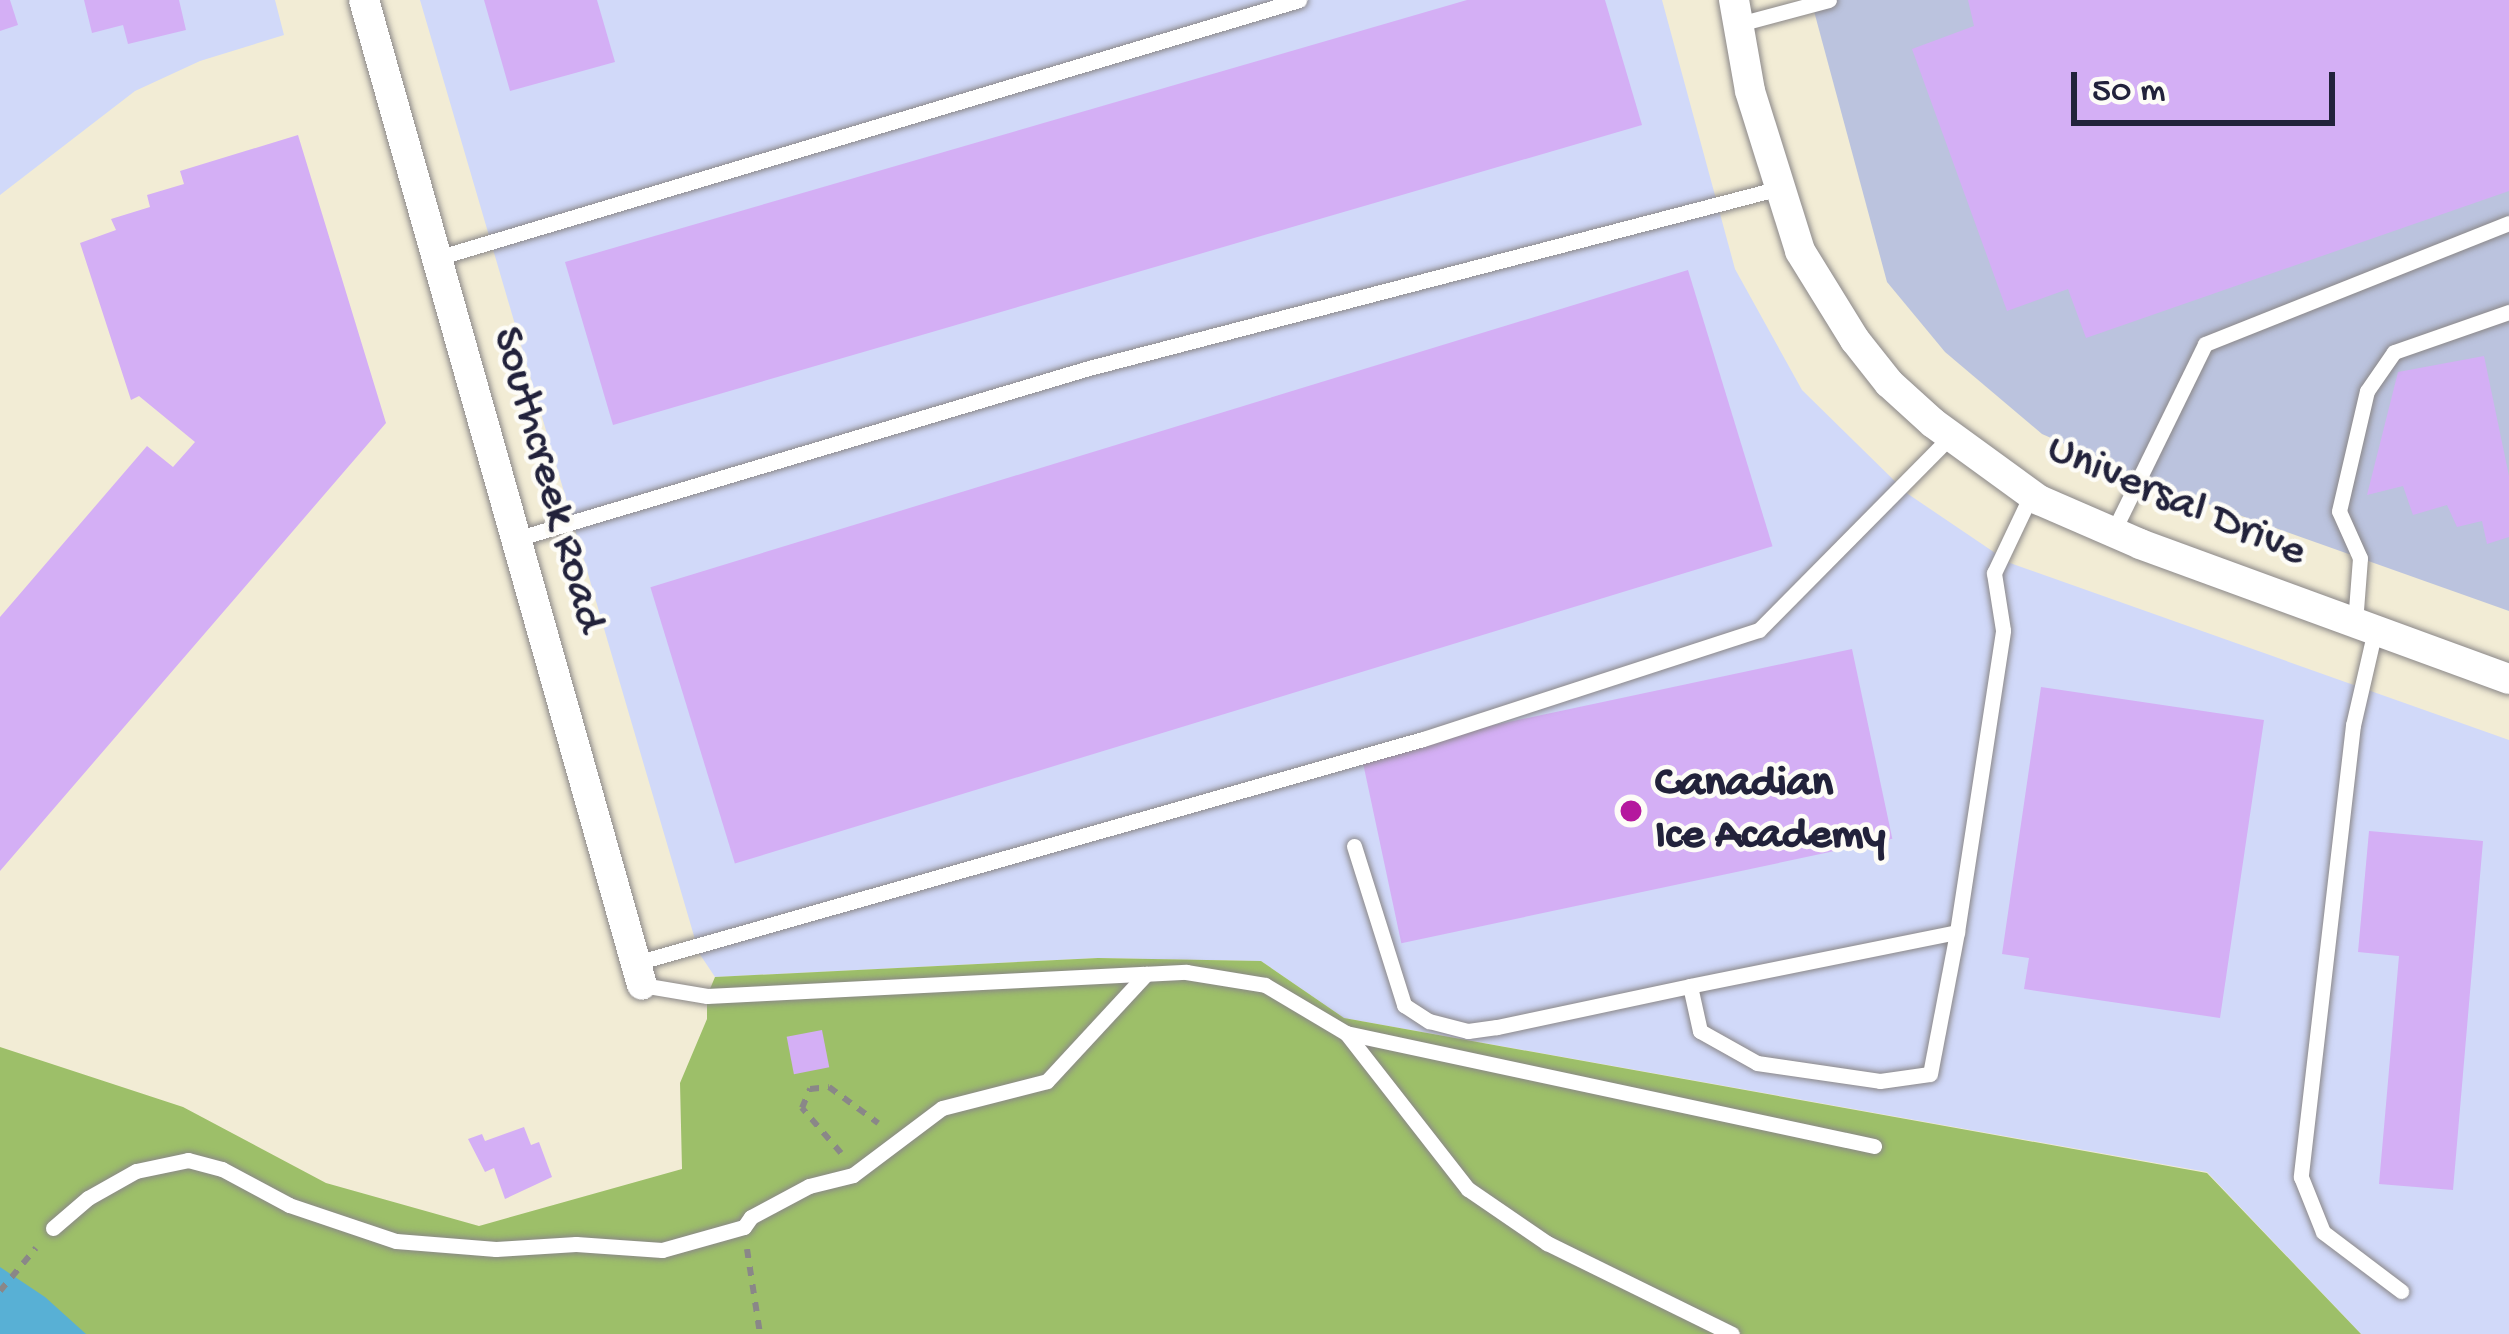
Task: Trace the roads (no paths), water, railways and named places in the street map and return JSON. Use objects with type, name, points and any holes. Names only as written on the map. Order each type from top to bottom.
[{"type":"street","name":"Southcreek Road","points":[[364,0],[639,974]]},
{"type":"street","name":"Universal Drive","points":[[1736,12],[1750,91],[1800,251],[1827,302],[1889,383],[1950,437],[2032,495],[2113,532],[2509,680]]},
{"type":"lane","points":[[437,258],[1299,0]]},
{"type":"lane","points":[[1736,12],[1829,0]]},
{"type":"lane","points":[[516,539],[1089,368],[1780,188]]},
{"type":"lane","points":[[2113,532],[2205,344],[2509,223]]},
{"type":"lane","points":[[2401,1291],[2323,1232],[2301,1177],[2365,627],[2360,558],[2339,511],[2367,391],[2394,352],[2508,316]]},
{"type":"lane","points":[[639,974],[1423,739],[1759,630],[1950,437]]},
{"type":"lane","points":[[1690,986],[1700,1030],[1757,1064],[1880,1081],[1930,1074],[2003,631],[1994,573],[2032,495]]},
{"type":"lane","points":[[1354,846],[1404,1005],[1429,1021],[1468,1030],[1497,1028],[1957,932]]},
{"type":"lane","points":[[639,974],[707,996],[1186,972],[1265,985],[1346,1034],[1874,1146]]},
{"type":"lane","points":[[53,1228],[88,1198],[136,1172],[188,1160],[222,1169],[289,1205],[396,1240],[496,1250],[577,1244],[662,1250],[744,1227],[751,1217],[809,1186],[854,1174],[942,1108],[1047,1081],[1146,974]]},
{"type":"lane","points":[[1346,1034],[1468,1189],[1547,1244],[1732,1334]]},
{"type":"water","points":[[0,1267],[45,1297],[86,1334],[0,1334]]},
{"type":"place","name":"Canadian Ice Academy","points":[[1631,811]]}]
